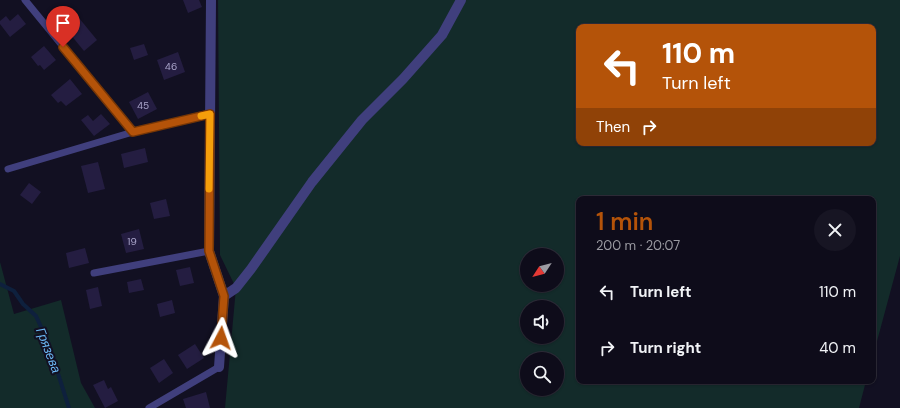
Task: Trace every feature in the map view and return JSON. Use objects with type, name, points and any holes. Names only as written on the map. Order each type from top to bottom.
[{"type":"street","points":[[211,0],[209,251],[224,296],[218,367]]},
{"type":"street","points":[[224,296],[236,288],[240,283],[312,182],[362,120],[403,79],[442,35],[461,0]]},
{"type":"lane","points":[[25,0],[133,132]]},
{"type":"lane","points":[[8,169],[133,132],[210,114]]},
{"type":"lane","points":[[94,273],[209,251]]},
{"type":"lane","points":[[149,408],[218,367]]},
{"type":"green space","points":[[218,0],[900,0],[900,256],[876,345],[876,196],[576,196],[576,384],[865,384],[859,408],[225,408],[236,288],[220,255]]},
{"type":"green space","points":[[0,262],[14,314],[61,300],[81,383],[95,408],[0,408]]},
{"type":"building","points":[[183,0],[199,0],[202,7],[188,13]]},
{"type":"building","points":[[18,14],[26,24],[10,37],[0,24],[0,21],[6,16],[10,21]]},
{"type":"building","points":[[79,18],[97,40],[84,51],[66,29]]},
{"type":"building","points":[[144,44],[148,55],[134,60],[130,48]]},
{"type":"building","points":[[44,46],[56,60],[44,70],[40,65],[38,66],[31,57]]},
{"type":"building","points":[[178,52],[185,72],[164,80],[157,60]]},
{"type":"building","points":[[70,79],[82,94],[66,106],[61,101],[58,103],[51,95]]},
{"type":"building","points":[[148,92],[157,109],[138,119],[129,102]]},
{"type":"building","points":[[101,114],[110,124],[94,136],[81,120],[88,115],[93,121]]},
{"type":"building","points":[[145,148],[148,162],[124,168],[121,154]]},
{"type":"building","points":[[98,162],[105,189],[88,193],[81,166]]},
{"type":"building","points":[[29,183],[41,192],[32,204],[20,195]]},
{"type":"building","points":[[166,199],[170,216],[154,219],[150,203]]},
{"type":"building","points":[[139,229],[144,249],[126,253],[121,234]]},
{"type":"building","points":[[85,248],[89,263],[69,268],[66,253]]},
{"type":"building","points":[[190,267],[194,283],[180,286],[176,270]]},
{"type":"building","points":[[141,279],[144,290],[129,293],[127,282]]},
{"type":"building","points":[[98,287],[102,306],[90,309],[86,290]]},
{"type":"building","points":[[172,300],[175,313],[160,317],[157,304]]},
{"type":"building","points":[[195,344],[204,358],[187,369],[178,355]]},
{"type":"building","points":[[164,359],[173,373],[159,383],[150,368]]},
{"type":"building","points":[[104,380],[108,389],[111,387],[118,401],[105,408],[93,385]]},
{"type":"building","points":[[206,392],[210,408],[186,408],[183,399]]},
{"type":"waterway","name":"Грязева","points":[[0,284],[14,291],[23,304],[36,316],[48,342],[69,408]]},
{"type":"slow traffic","points":[[201,116],[210,114],[209,189]]},
{"type":"route","points":[[63,47],[133,132],[210,114],[209,251],[224,296],[221,338]]}]
